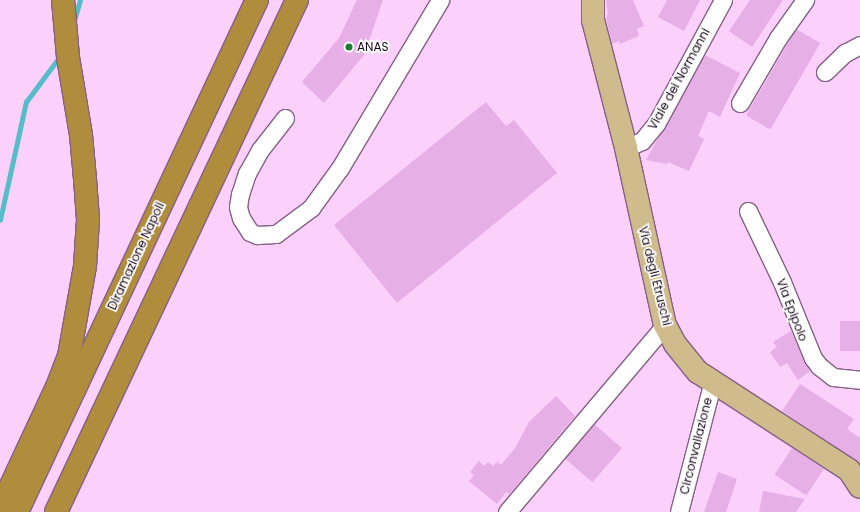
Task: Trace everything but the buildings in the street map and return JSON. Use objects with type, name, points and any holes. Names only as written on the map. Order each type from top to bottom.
[{"type":"highway","points":[[0,509],[57,387],[74,336],[85,266],[88,219],[81,135],[68,57],[63,0]]},
{"type":"highway","name":"Diramazione Napoli","points":[[17,512],[257,0]]},
{"type":"highway","name":"Diramazione Napoli","points":[[43,512],[281,0]]},
{"type":"highway","points":[[56,512],[297,0]]},
{"type":"main road","name":"Via degli Etruschi","points":[[593,0],[593,20],[626,148],[666,328],[687,360],[698,372],[849,470],[860,486]]},
{"type":"street","points":[[285,118],[260,150],[247,173],[240,194],[238,207],[241,218],[250,232],[257,235],[276,234],[311,208],[340,168],[440,0]]},
{"type":"street","name":"Viale dei Normanni","points":[[626,148],[642,141],[656,124],[723,0]]},
{"type":"street","points":[[740,103],[778,38],[806,0]]},
{"type":"street","points":[[825,72],[845,54],[860,46]]},
{"type":"street","name":"Via Epipolo","points":[[748,211],[782,282],[813,358],[818,366],[834,377],[860,380]]},
{"type":"street","points":[[507,512],[666,328]]},
{"type":"street","points":[[520,512],[666,328]]},
{"type":"street","name":"Circonvallazione","points":[[679,512],[713,381]]},
{"type":"waterway","points":[[74,21],[80,0]]},
{"type":"waterway","points":[[0,220],[26,102],[60,56]]},
{"type":"place","name":"ANAS","points":[[349,47]]}]
